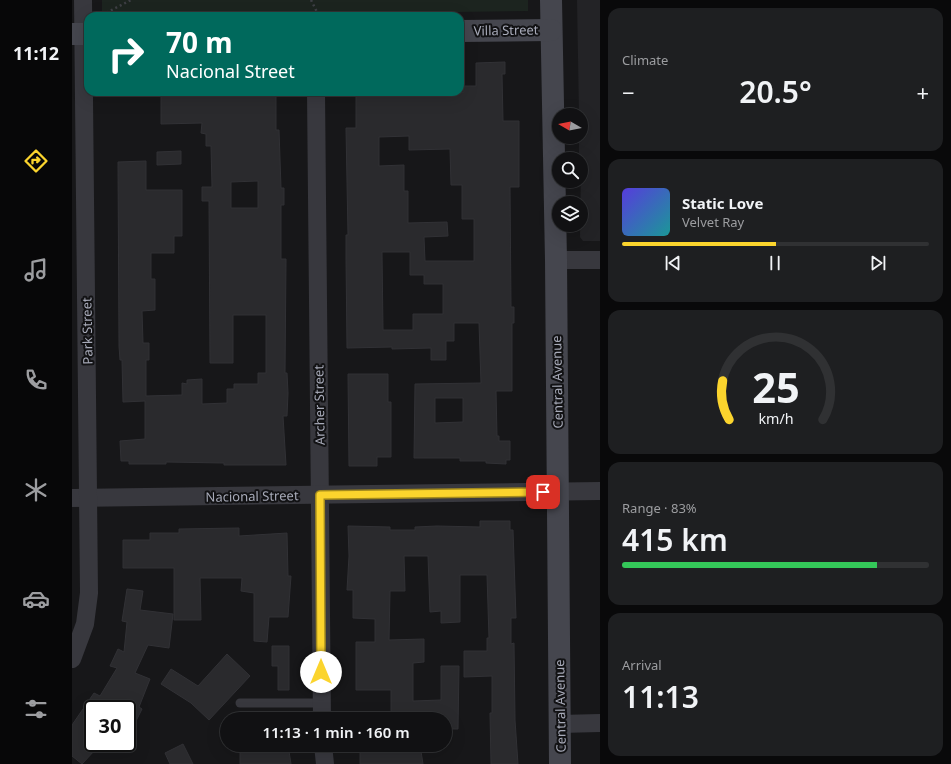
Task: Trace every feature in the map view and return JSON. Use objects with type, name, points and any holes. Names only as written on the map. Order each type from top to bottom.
[{"type":"street","name":"Park Street","points":[[72,660],[81,637],[88,610],[80,498],[81,34],[83,0]]},
{"type":"street","name":"Central Avenue","points":[[551,0],[556,260],[560,764]]},
{"type":"street","name":"Villa Street","points":[[464,31],[551,30]]},
{"type":"street","name":"Archer Street","points":[[316,96],[322,711]]},
{"type":"street","points":[[556,260],[600,260]]},
{"type":"street","name":"Nacional Street","points":[[80,498],[600,491]]},
{"type":"street","points":[[560,724],[600,723]]},
{"type":"street","points":[[324,752],[325,764]]},
{"type":"lane","points":[[240,703],[322,711]]},
{"type":"path","points":[[108,12],[131,0]]},
{"type":"path","points":[[310,0],[317,12]]},
{"type":"shaded area","points":[[102,0],[528,0],[528,11],[102,12]]},
{"type":"shaded area","points":[[577,0],[600,0],[600,241],[583,241],[580,237],[580,232],[588,232],[588,196],[581,196],[581,188],[588,188],[588,152],[579,152],[579,144],[588,144],[588,108],[579,108]]},
{"type":"building","points":[[505,62],[505,74],[502,74],[503,121],[519,121],[519,187],[510,187],[511,307],[514,307],[514,323],[512,323],[512,391],[496,391],[497,436],[499,436],[499,441],[510,441],[510,460],[506,460],[506,464],[486,463],[486,461],[460,461],[460,458],[414,458],[415,384],[481,383],[479,323],[454,323],[454,341],[446,341],[446,360],[431,360],[431,348],[347,348],[346,235],[348,235],[346,128],[356,128],[356,96],[464,96],[464,86],[476,86],[476,63]],"holes":[[[409,136],[409,150],[450,149],[451,185],[462,185],[462,219],[474,219],[474,261],[425,261],[424,237],[448,236],[447,222],[408,223],[408,191],[404,191],[404,165],[379,166],[379,137]],[[382,252],[410,252],[410,275],[424,275],[424,284],[443,284],[443,314],[413,314],[413,330],[383,330]],[[435,398],[463,398],[463,422],[435,423]]]},
{"type":"building","points":[[161,96],[276,96],[276,130],[279,130],[281,188],[284,188],[284,205],[281,205],[281,259],[286,259],[285,373],[287,373],[288,393],[287,416],[283,416],[286,465],[224,465],[224,463],[166,462],[166,464],[129,464],[129,461],[121,461],[120,441],[145,439],[145,401],[123,402],[122,360],[120,360],[119,346],[118,162],[146,161],[146,190],[182,190],[182,236],[174,236],[174,253],[151,253],[151,279],[155,279],[155,310],[142,311],[143,343],[149,343],[149,360],[146,360],[146,396],[182,395],[182,383],[187,384],[187,380],[202,379],[202,404],[227,403],[227,389],[234,389],[234,384],[258,384],[258,373],[266,373],[266,315],[233,315],[233,363],[210,363],[209,201],[202,201],[202,187],[212,187],[211,146],[206,146],[206,134],[201,133],[202,123],[161,124]],"holes":[[[258,181],[258,208],[231,208],[231,182]]]},
{"type":"building","points":[[181,151],[181,164],[157,165],[157,152]]},
{"type":"building","points":[[348,374],[388,374],[388,402],[391,402],[391,457],[377,457],[377,466],[349,466]]},
{"type":"building","points":[[480,521],[510,521],[510,530],[513,530],[516,618],[511,618],[511,644],[514,643],[515,720],[518,764],[491,764],[490,713],[492,713],[492,676],[464,677],[464,651],[487,651],[487,638],[489,638],[487,575],[460,575],[460,622],[441,623],[441,611],[430,612],[428,556],[404,556],[405,591],[390,591],[389,640],[424,639],[424,662],[413,663],[413,701],[441,700],[441,666],[459,666],[458,729],[452,729],[452,712],[391,712],[391,690],[356,690],[356,642],[375,642],[375,619],[353,618],[353,590],[347,590],[349,556],[348,526],[390,527],[390,530],[415,530],[415,527],[437,526],[480,527]]},
{"type":"building","points":[[239,528],[239,536],[287,533],[288,576],[291,576],[288,617],[269,617],[267,642],[254,641],[254,593],[241,591],[242,578],[200,578],[201,620],[174,620],[174,568],[123,568],[123,540],[150,540],[150,533],[179,533],[179,529]]},
{"type":"building","points":[[127,589],[143,591],[140,610],[173,614],[169,648],[148,645],[135,673],[150,679],[139,707],[142,709],[136,721],[136,700],[89,700],[94,693],[100,696],[117,668],[110,666],[118,649],[124,652],[127,622],[122,621]]},
{"type":"building","points":[[272,646],[289,646],[289,690],[278,690],[278,666],[272,666]]},
{"type":"building","points":[[227,654],[250,676],[209,720],[191,703],[161,684],[171,669],[198,686]]},
{"type":"building","points":[[84,708],[84,752],[93,752],[82,764],[72,756],[72,725]]},
{"type":"building","points":[[183,744],[193,764],[170,764],[165,753]]},
{"type":"building","points":[[240,752],[289,752],[291,764],[240,764]]},
{"type":"building","points":[[360,752],[421,752],[423,764],[360,764]]},
{"type":"route","points":[[321,672],[320,495],[543,492]]}]
